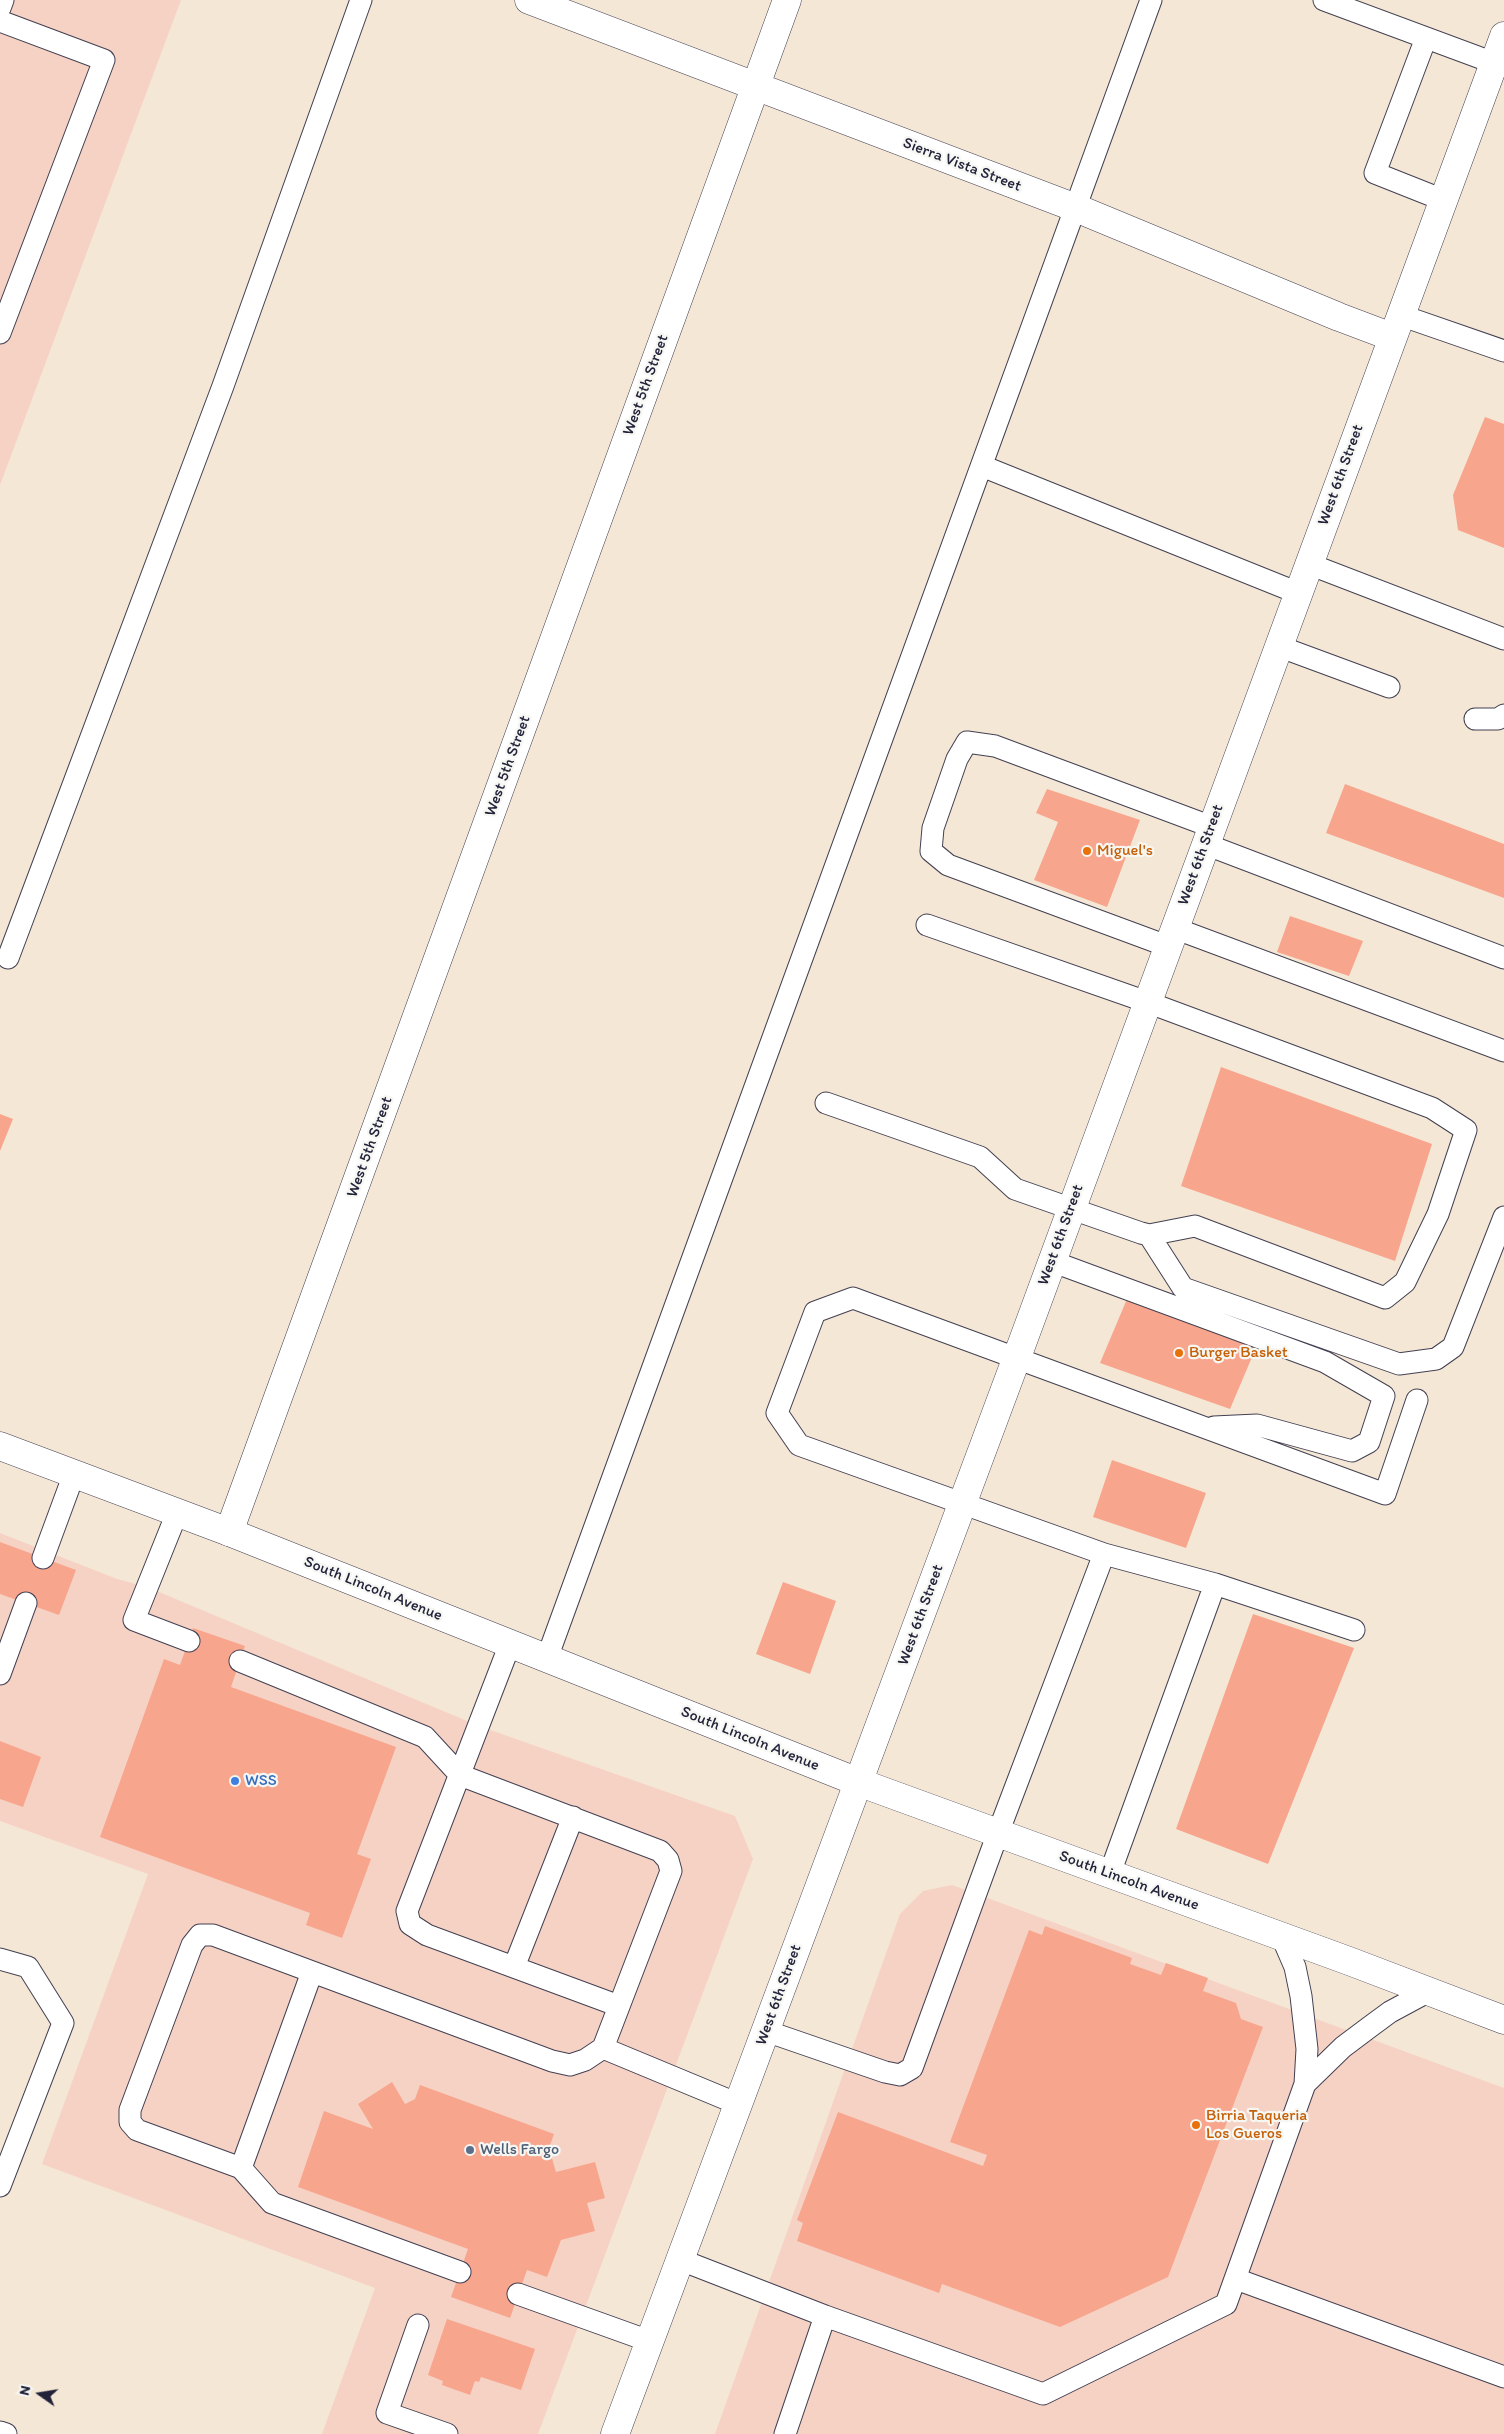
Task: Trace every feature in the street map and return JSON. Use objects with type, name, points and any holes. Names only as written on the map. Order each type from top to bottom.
[{"type":"main road","name":"Sierra Vista Street","points":[[529,0],[1076,208],[1339,317],[1396,326]]},
{"type":"main road","name":"West 5th Street","points":[[229,1532],[754,86],[787,0]]},
{"type":"main road","name":"West 6th Street","points":[[615,2434],[648,2341],[681,2260],[1017,1357],[1504,36]]},
{"type":"main road","name":"South Lincoln Avenue","points":[[0,1446],[229,1532],[858,1782],[1110,1873],[1504,2020]]},
{"type":"lane","points":[[0,8],[3,0]]},
{"type":"lane","points":[[8,958],[224,386],[361,0]]},
{"type":"lane","points":[[547,1658],[1151,0]]},
{"type":"lane","points":[[1324,0],[1494,63]]},
{"type":"lane","points":[[0,21],[104,60],[0,333]]},
{"type":"lane","points":[[1426,38],[1375,173],[1443,200]]},
{"type":"lane","points":[[1396,326],[1504,351]]},
{"type":"lane","points":[[982,466],[1298,594]]},
{"type":"lane","points":[[1308,564],[1504,639]]},
{"type":"lane","points":[[1278,646],[1389,687]]},
{"type":"lane","points":[[1475,719],[1498,719],[1504,715]]},
{"type":"lane","points":[[1504,958],[995,746],[967,742],[958,759],[933,828],[931,852],[948,866],[1171,937],[1504,1051]]},
{"type":"lane","points":[[826,1103],[980,1157],[1015,1189],[1150,1236],[1195,1226],[1385,1298],[1405,1282],[1438,1214],[1466,1130],[1432,1108],[1147,1002],[927,925]]},
{"type":"lane","points":[[1150,1236],[1183,1288],[1399,1364],[1436,1359],[1452,1347],[1504,1217]]},
{"type":"lane","points":[[1051,1261],[1325,1362],[1384,1396],[1369,1442],[1352,1451],[1257,1425],[1206,1428]]},
{"type":"lane","points":[[1354,1630],[1215,1584],[1104,1554],[799,1445],[777,1413],[815,1312],[853,1298],[1385,1494],[1418,1400]]},
{"type":"lane","points":[[44,1558],[74,1474]]},
{"type":"lane","points":[[177,1512],[134,1620],[189,1641]]},
{"type":"lane","points":[[766,2031],[885,2072],[900,2075],[912,2068],[998,1833],[1104,1554]]},
{"type":"lane","points":[[1110,1873],[1215,1584]]},
{"type":"lane","points":[[0,1674],[26,1603]]},
{"type":"lane","points":[[510,1644],[407,1910],[410,1924],[427,1935],[619,2006]]},
{"type":"lane","points":[[240,1661],[425,1737],[460,1775],[660,1851],[668,1860],[671,1871],[604,2048],[585,2060],[570,2065],[552,2061],[213,1935],[200,1936],[192,1945],[130,2110],[130,2122],[138,2130],[241,2168],[272,2203],[460,2272]]},
{"type":"lane","points":[[514,1967],[573,1817]]},
{"type":"lane","points":[[681,2260],[825,2316],[1043,2394],[1226,2304],[1305,2084],[1307,2049],[1301,1996],[1295,1967],[1282,1937]]},
{"type":"lane","points":[[0,1959],[28,1967],[63,2022],[0,2186]]},
{"type":"lane","points":[[241,2168],[312,1972]]},
{"type":"lane","points":[[1305,2084],[1343,2047],[1390,2012],[1429,1991]]},
{"type":"lane","points":[[604,2048],[738,2104]]},
{"type":"lane","points":[[1236,2279],[1504,2378]]},
{"type":"lane","points":[[518,2294],[648,2341]]},
{"type":"lane","points":[[784,2434],[825,2316]]},
{"type":"lane","points":[[418,2325],[387,2412],[447,2434]]},
{"type":"lane","points":[[0,2432],[6,2434]]},
{"type":"shaded area","points":[[0,0],[181,0],[0,485]]},
{"type":"shaded area","points":[[0,1533],[117,1579],[147,1587],[479,1726],[735,1816],[753,1859],[538,2434],[322,2434],[375,2288],[42,2164],[148,1874],[0,1821]]},
{"type":"shaded area","points":[[952,1885],[1504,2088],[1504,2434],[715,2434],[900,1914],[923,1891]]},
{"type":"building","points":[[1485,417],[1504,424],[1504,548],[1458,530],[1453,495]]},
{"type":"building","points":[[1345,784],[1504,844],[1504,898],[1326,833]]},
{"type":"building","name":"Miguel's","points":[[1047,789],[1140,820],[1107,907],[1034,880],[1058,822],[1036,813]]},
{"type":"building","points":[[1290,916],[1363,941],[1349,976],[1277,952]]},
{"type":"building","points":[[1221,1067],[1432,1144],[1395,1261],[1181,1186]]},
{"type":"building","points":[[0,1114],[13,1119],[0,1151]]},
{"type":"building","name":"Burger Basket","points":[[1127,1299],[1258,1343],[1230,1409],[1100,1363]]},
{"type":"building","points":[[1112,1460],[1206,1493],[1186,1548],[1093,1517]]},
{"type":"building","points":[[0,1542],[76,1570],[59,1615],[0,1594]]},
{"type":"building","points":[[783,1582],[836,1601],[810,1674],[756,1654]]},
{"type":"building","points":[[1253,1614],[1354,1648],[1268,1864],[1176,1829]]},
{"type":"building","points":[[193,1628],[245,1646],[231,1687],[396,1747],[357,1854],[371,1859],[342,1938],[306,1925],[310,1913],[100,1837],[164,1659],[180,1665]]},
{"type":"building","points":[[0,1741],[41,1757],[23,1807],[0,1799]]},
{"type":"building","points":[[1045,1926],[1132,1958],[1130,1964],[1161,1975],[1166,1963],[1208,1978],[1203,1991],[1236,2003],[1241,2019],[1263,2027],[1168,2277],[1060,2327],[942,2284],[939,2293],[797,2241],[803,2223],[797,2220],[838,2112],[983,2166],[987,2155],[950,2142],[1029,1930],[1042,1935]]},
{"type":"building","points":[[392,2082],[405,2104],[415,2099],[420,2085],[554,2134],[549,2148],[556,2172],[595,2162],[605,2198],[587,2203],[595,2231],[561,2240],[547,2277],[527,2270],[510,2318],[451,2297],[468,2249],[298,2187],[324,2111],[373,2129],[358,2104]]},
{"type":"building","points":[[447,2319],[535,2349],[521,2390],[481,2377],[479,2382],[475,2381],[470,2395],[442,2385],[443,2381],[428,2375]]},
{"type":"place","name":"Miguel's","points":[[1087,851]]},
{"type":"place","name":"Burger Basket","points":[[1179,1353]]},
{"type":"place","name":"WSS","points":[[235,1781]]},
{"type":"place","name":"Birria Taqueria Los Gueros","points":[[1196,2125]]},
{"type":"place","name":"Wells Fargo","points":[[470,2150]]}]
